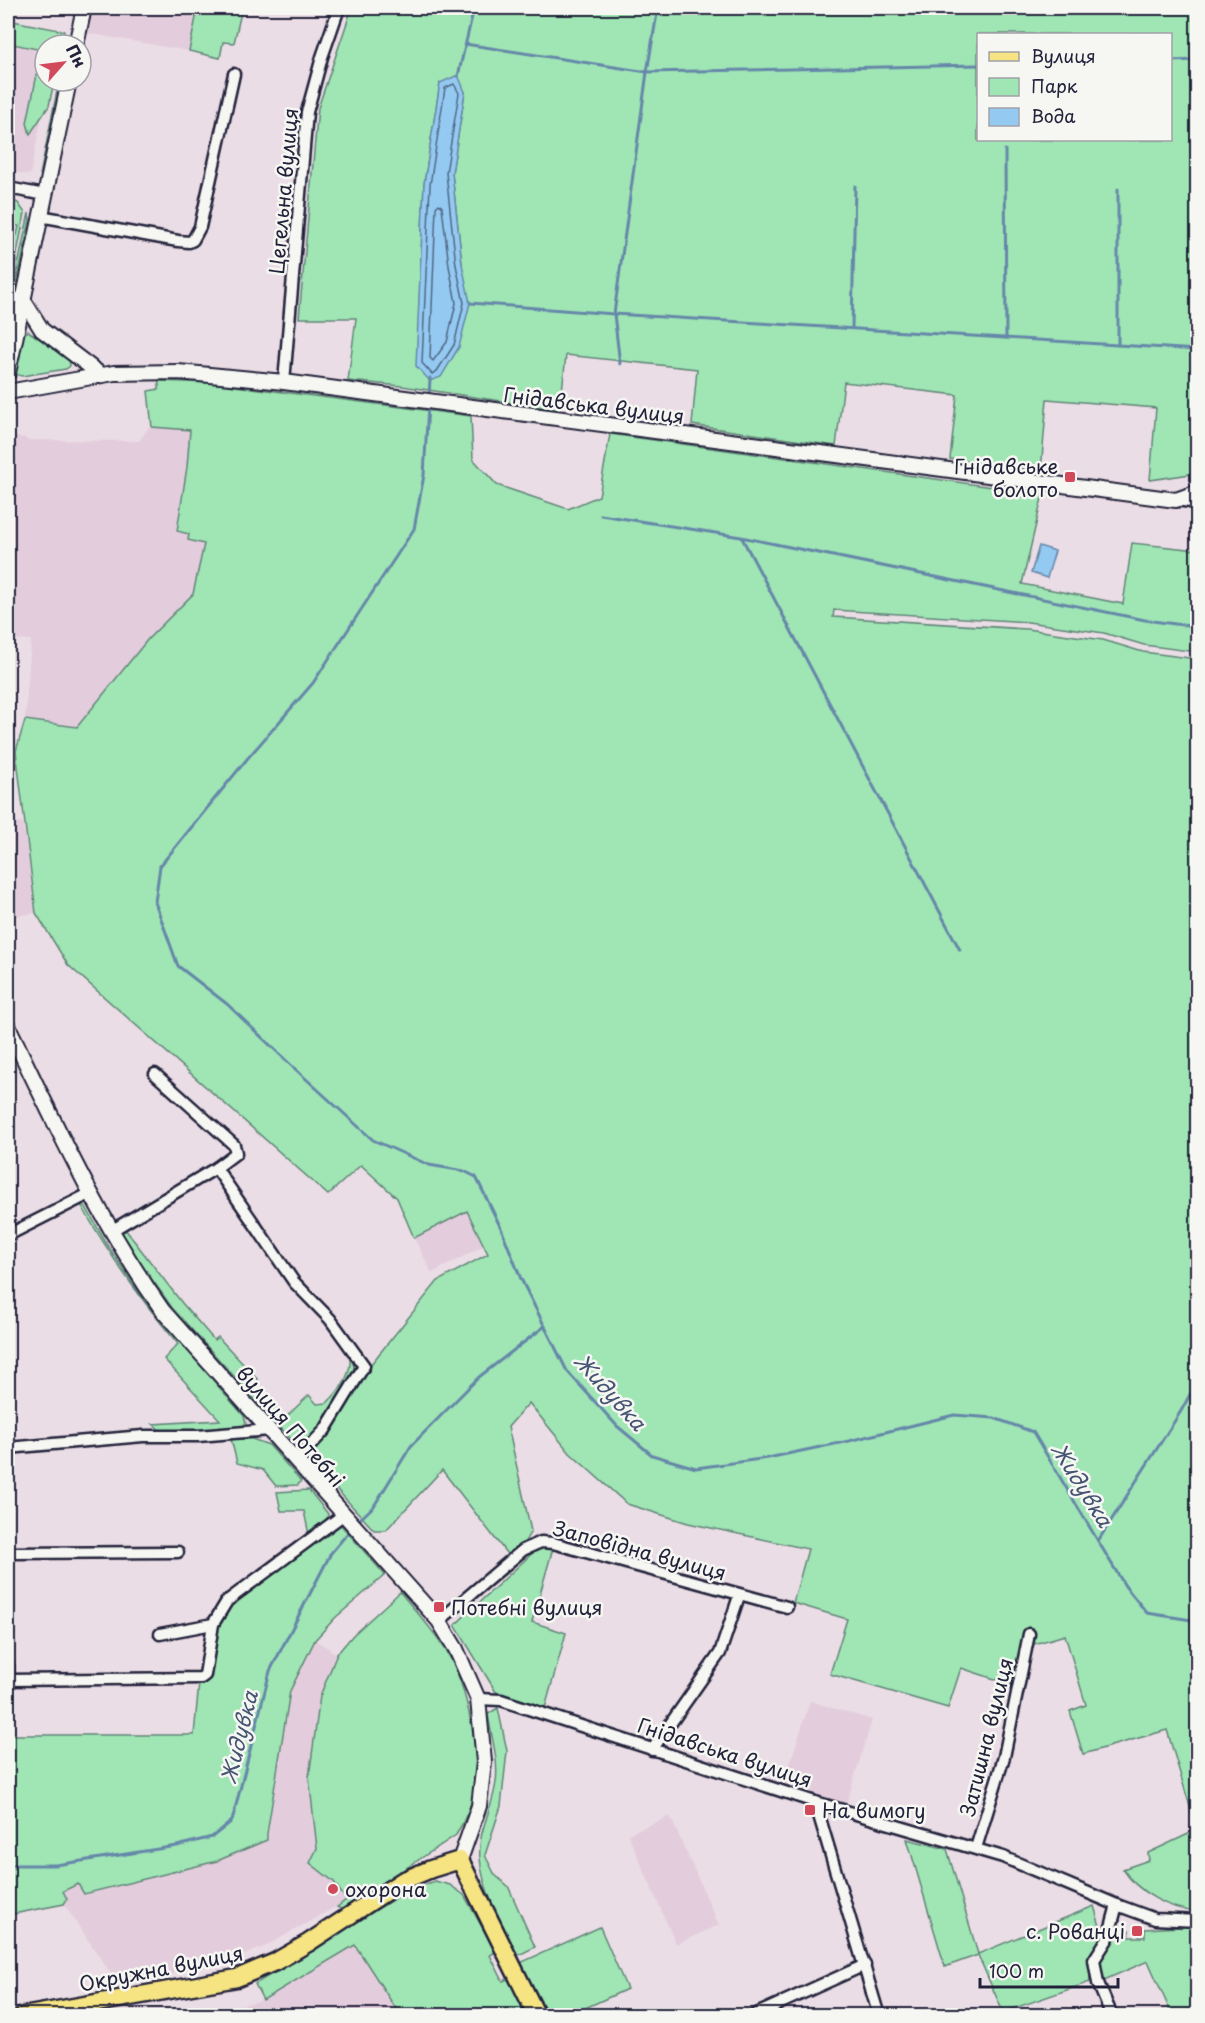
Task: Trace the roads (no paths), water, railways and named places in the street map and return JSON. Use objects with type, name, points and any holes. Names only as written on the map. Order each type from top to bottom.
[{"type":"main road","name":"Окружна вулиця","points":[[23,2016],[237,1978],[275,1962],[308,1943],[402,1881],[460,1860]]},
{"type":"main road","points":[[460,1860],[537,2016]]},
{"type":"street","points":[[79,33],[84,8]]},
{"type":"street","name":"Цегельна вулиця","points":[[284,382],[307,112],[322,57],[339,8]]},
{"type":"street","points":[[40,216],[178,241],[194,240],[200,227],[234,74]]},
{"type":"street","points":[[8,373],[66,93]]},
{"type":"street","points":[[8,188],[45,195]]},
{"type":"street","points":[[22,298],[42,330],[101,375]]},
{"type":"street","name":"Гнідавська вулиця","points":[[8,392],[101,375],[178,372],[284,382],[1197,503]]},
{"type":"street","name":"Гнідавська вулиця","points":[[1176,500],[1197,492]]},
{"type":"street","name":"вулиця Потебні","points":[[8,1026],[90,1194],[132,1267],[163,1311],[439,1622],[456,1649],[478,1699],[484,1762],[480,1806],[460,1860]]},
{"type":"street","points":[[111,1232],[235,1155],[236,1148],[155,1074]]},
{"type":"street","points":[[216,1168],[294,1282],[330,1318],[364,1366],[325,1430],[296,1461]]},
{"type":"street","points":[[8,1235],[90,1194]]},
{"type":"street","points":[[8,1448],[143,1436],[198,1436],[269,1430]]},
{"type":"street","points":[[8,1680],[201,1678],[205,1675],[213,1624],[226,1601],[346,1518]]},
{"type":"street","name":"Заповідна вулиця","points":[[439,1622],[523,1550],[541,1542],[553,1543],[739,1596],[786,1607]]},
{"type":"street","points":[[8,1553],[178,1552]]},
{"type":"street","points":[[652,1750],[720,1653],[739,1596]]},
{"type":"street","points":[[160,1634],[213,1624]]},
{"type":"street","name":"Затишна вулиця","points":[[976,1848],[1004,1757],[1029,1634]]},
{"type":"street","points":[[8,1665],[8,1685]]},
{"type":"street","name":"Гнідавська вулиця","points":[[478,1699],[501,1700],[815,1802],[976,1848],[1155,1919],[1197,1921]]},
{"type":"street","points":[[815,1802],[879,2016]]},
{"type":"street","points":[[1112,2016],[1098,1983],[1094,1960],[1108,1938],[1117,1905]]},
{"type":"street","points":[[752,2016],[865,1965]]},
{"type":"water","points":[[458,75],[465,92],[452,173],[462,264],[470,303],[459,347],[441,377],[430,381],[416,366],[424,184],[440,83]]},
{"type":"water","points":[[1039,546],[1055,551],[1047,578],[1031,573]]},
{"type":"waterway","points":[[458,76],[474,8]]},
{"type":"waterway","points":[[620,364],[614,314],[658,8]]},
{"type":"waterway","points":[[465,44],[647,72],[977,65]]},
{"type":"waterway","points":[[1172,61],[1198,60]]},
{"type":"waterway","points":[[1005,150],[1006,338]]},
{"type":"waterway","points":[[852,328],[855,186]]},
{"type":"waterway","points":[[1118,189],[1118,345]]},
{"type":"waterway","points":[[470,303],[1198,350]]},
{"type":"waterway","points":[[429,398],[430,378]]},
{"type":"waterway","points":[[428,405],[424,475],[414,529],[313,683],[247,759],[160,866],[155,902],[178,966],[227,1004],[373,1140],[429,1165],[464,1171],[476,1177],[501,1228],[521,1279],[567,1371],[617,1426],[652,1455],[696,1468],[768,1458],[954,1415],[994,1418],[1033,1432],[1098,1541],[1181,1411],[1198,1380]]},
{"type":"waterway","points":[[601,515],[741,537],[1145,620],[1198,627]]},
{"type":"waterway","points":[[742,538],[960,950]]},
{"type":"waterway","name":"Жидувка","points":[[356,1523],[374,1506],[411,1446],[479,1377],[545,1326]]},
{"type":"waterway","name":"Жидувка","points":[[8,1865],[56,1865],[177,1846],[212,1837],[232,1821],[270,1671],[331,1553],[352,1528]]},
{"type":"waterway","points":[[1098,1541],[1125,1586],[1147,1613],[1198,1621]]},
{"type":"place","name":"Гнідавське болото","points":[[1070,477]]},
{"type":"place","name":"Потебні вулиця","points":[[439,1607]]},
{"type":"place","name":"На вимогу","points":[[810,1810]]},
{"type":"place","name":"охорона","points":[[333,1889]]},
{"type":"place","name":"с. Рованці","points":[[1137,1931]]}]
